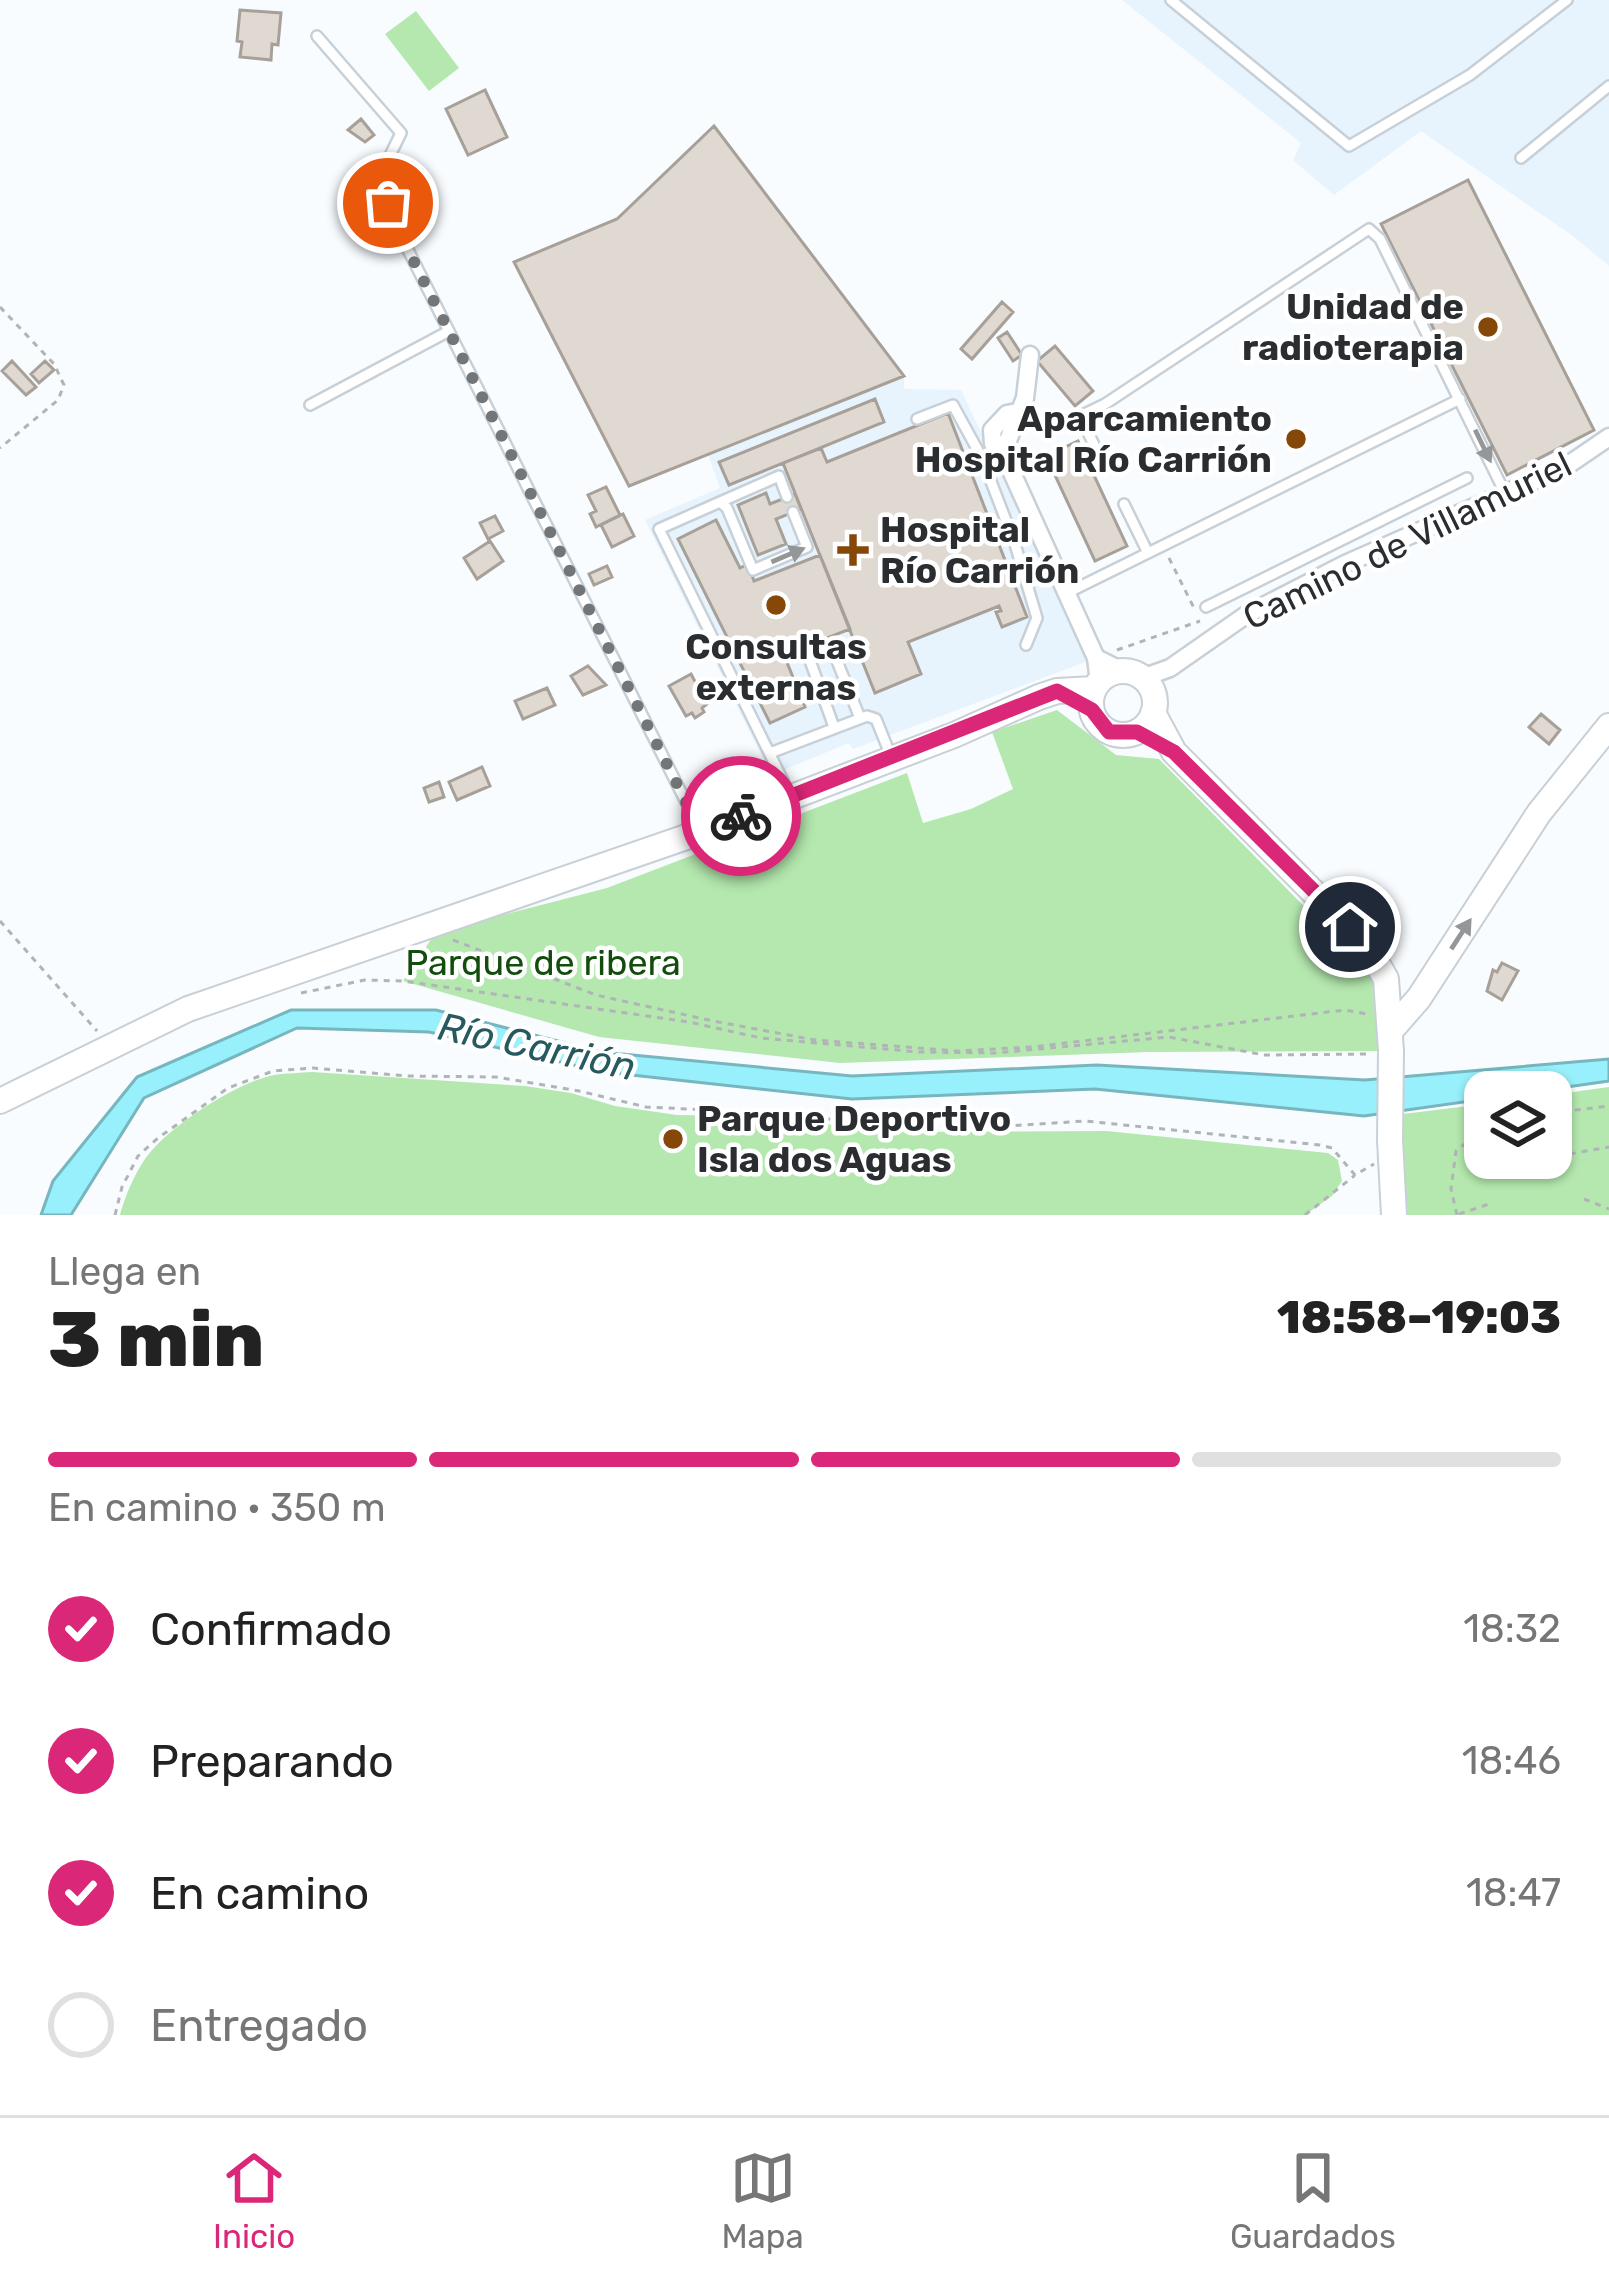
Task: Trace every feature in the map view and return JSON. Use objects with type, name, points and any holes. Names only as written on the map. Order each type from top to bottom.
[{"type":"main road","points":[[1107,681],[1109,732],[1145,723]]},
{"type":"main road","points":[[0,1101],[188,1009],[698,833],[1057,691],[1107,681],[1153,694],[1145,723]]},
{"type":"main road","points":[[1145,723],[1350,927],[1398,991],[1421,995]]},
{"type":"main road","points":[[1389,1037],[1539,813],[1609,726]]},
{"type":"main road","points":[[1387,979],[1394,1215]]},
{"type":"street","points":[[1030,355],[1022,411],[1003,453],[1107,681]]},
{"type":"street","name":"Camino de Villamuriel","points":[[1107,681],[1170,668],[1246,614],[1345,564],[1564,467],[1609,437]]},
{"type":"lane","points":[[1172,0],[1349,146],[1470,75],[1567,0]]},
{"type":"lane","points":[[316,36],[401,133],[379,178],[397,228],[698,833]]},
{"type":"lane","points":[[1521,158],[1609,86]]},
{"type":"lane","points":[[1100,457],[1080,416],[1369,229],[1379,239],[1505,493]]},
{"type":"lane","points":[[310,405],[449,331]]},
{"type":"lane","points":[[1066,593],[1460,399]]},
{"type":"lane","points":[[917,419],[953,405],[982,458],[1037,618],[1026,645]]},
{"type":"lane","points":[[787,497],[779,476],[659,529],[790,796]]},
{"type":"lane","points":[[1206,607],[1466,478]]},
{"type":"lane","points":[[720,502],[727,508],[753,570],[807,547],[793,512]]},
{"type":"lane","points":[[1124,504],[1148,553]]},
{"type":"lane","points":[[834,728],[808,655],[818,647],[831,646],[860,718]]},
{"type":"lane","points":[[770,752],[860,718],[876,719],[892,759]]},
{"type":"path","points":[[0,307],[53,364],[64,385],[58,400],[0,448]]},
{"type":"path","points":[[1107,681],[1200,621],[1162,545]]},
{"type":"path","points":[[0,921],[110,1046]]},
{"type":"path","points":[[452,940],[596,994],[802,1038],[957,1051],[1032,1047],[1345,1010],[1366,1014],[1389,1037]]},
{"type":"path","points":[[301,993],[365,980],[689,1022],[761,1038],[906,1051],[995,1053],[1169,1036],[1264,1055],[1389,1037]]},
{"type":"path","points":[[115,1215],[122,1187],[138,1156],[158,1138],[228,1088],[273,1071],[313,1068],[496,1077],[646,1107],[946,1130],[1085,1121],[1320,1145],[1332,1148],[1355,1174]]},
{"type":"path","points":[[1572,1110],[1609,1106]]},
{"type":"path","points":[[1464,1144],[1456,1151],[1451,1189],[1457,1215],[1489,1204]]},
{"type":"path","points":[[1305,1215],[1390,1147]]},
{"type":"path","points":[[1572,1154],[1609,1147]]},
{"type":"path","points":[[1584,1199],[1609,1209]]},
{"type":"shaded area","points":[[1122,0],[1609,0],[1609,266],[1421,131],[1334,195],[1293,160],[1301,143]]},
{"type":"shaded area","name":"Hospital Río Carrión","points":[[904,376],[904,389],[961,390],[993,458],[1003,453],[1096,658],[853,749],[849,743],[771,775],[645,520],[720,488],[708,454]]},
{"type":"green space","points":[[416,11],[459,68],[429,91],[385,34]]},
{"type":"green space","name":"Parque de ribera","points":[[1057,710],[1116,755],[1159,759],[1356,959],[1375,982],[1384,1051],[1149,1052],[840,1063],[599,1037],[403,981],[436,932],[607,888],[907,773],[923,823],[971,809],[1013,789],[992,732]]},
{"type":"green space","name":"Parque Deportivo Isla dos Aguas","points":[[312,1072],[525,1086],[677,1115],[750,1116],[898,1132],[1106,1131],[1328,1153],[1338,1160],[1342,1181],[1332,1196],[1305,1215],[120,1215],[143,1163],[178,1126],[260,1079]]},
{"type":"green space","points":[[1609,1087],[1609,1215],[1408,1215],[1402,1168],[1403,1114],[1464,1107],[1464,1179],[1572,1179],[1572,1092]]},
{"type":"water","name":"Río Carrión","points":[[291,1010],[436,1010],[601,1052],[852,1076],[1097,1065],[1365,1080],[1464,1071],[1464,1102],[1364,1116],[1095,1089],[852,1099],[604,1072],[429,1032],[297,1028],[144,1098],[71,1215],[41,1215],[53,1181],[137,1077]]},
{"type":"water","points":[[1609,1059],[1609,1081],[1572,1086],[1572,1071],[1470,1071]]},
{"type":"building","points":[[240,10],[281,13],[278,45],[272,44],[271,60],[240,57]]},
{"type":"building","points":[[485,90],[507,137],[468,155],[446,109]]},
{"type":"building","points":[[361,119],[374,135],[365,142],[348,130]]},
{"type":"building","points":[[714,126],[904,376],[629,486],[514,262],[617,219]]},
{"type":"building","name":"Unidad de radioterapia","points":[[1468,180],[1594,430],[1507,475],[1381,224]]},
{"type":"building","points":[[1002,302],[1013,312],[972,359],[961,349]]},
{"type":"building","points":[[1007,332],[1022,355],[1013,361],[998,338]]},
{"type":"building","points":[[1055,346],[1093,391],[1075,406],[1037,361]]},
{"type":"building","points":[[12,361],[36,387],[26,395],[2,371]]},
{"type":"building","points":[[45,361],[54,370],[39,383],[31,374]]},
{"type":"building","points":[[875,399],[884,422],[729,485],[719,462]]},
{"type":"building","points":[[948,413],[1027,617],[1002,627],[996,612],[1001,611],[999,606],[908,642],[921,674],[875,693],[783,463],[821,448],[827,462]]},
{"type":"building","points":[[1078,441],[1127,546],[1095,561],[1046,456]]},
{"type":"building","points":[[606,487],[620,515],[596,527],[590,514],[596,511],[588,495]]},
{"type":"building","points":[[766,493],[770,504],[795,494],[801,509],[776,519],[786,544],[758,555],[738,505]]},
{"type":"building","points":[[623,514],[634,536],[612,547],[601,525]]},
{"type":"building","points":[[495,516],[503,531],[488,539],[480,523]]},
{"type":"building","name":"Consultas externas","points":[[716,520],[740,568],[748,564],[754,581],[820,555],[850,629],[784,655],[805,707],[770,723],[678,539]]},
{"type":"building","points":[[490,541],[503,561],[477,579],[464,558]]},
{"type":"building","points":[[607,566],[612,577],[594,585],[589,574]]},
{"type":"building","points":[[588,666],[606,685],[583,695],[571,676]]},
{"type":"building","points":[[691,674],[707,704],[695,718],[692,713],[686,716],[669,686]]},
{"type":"building","points":[[547,688],[555,705],[523,719],[515,701]]},
{"type":"building","points":[[1541,714],[1560,730],[1549,744],[1529,727]]},
{"type":"building","points":[[482,767],[490,786],[457,800],[449,782]]},
{"type":"building","points":[[439,782],[444,797],[429,802],[424,788]]},
{"type":"building","points":[[1502,963],[1518,971],[1502,1000],[1487,991],[1493,970],[1497,972]]},
{"type":"way so far","points":[[388,203],[698,833],[741,816]]},
{"type":"place","name":"Unidad de radioterapia","points":[[1488,327]]},
{"type":"place","name":"Aparcamiento Hospital Río Carrión","points":[[1296,439]]},
{"type":"place","name":"Hospital Río Carrión","points":[[853,550]]},
{"type":"place","name":"Consultas externas","points":[[776,605]]},
{"type":"place","name":"Parque Deportivo Isla dos Aguas","points":[[673,1139]]},
{"type":"route","points":[[741,816],[1057,691],[1092,710],[1109,732],[1137,732],[1174,752],[1350,927]]}]
